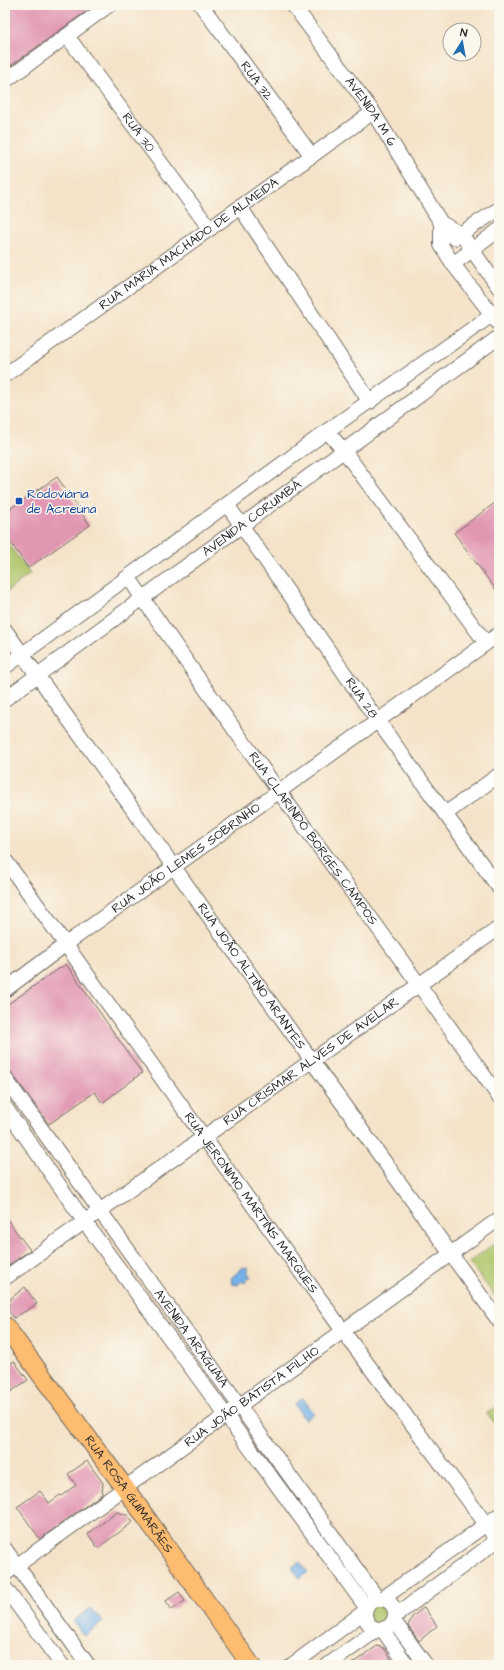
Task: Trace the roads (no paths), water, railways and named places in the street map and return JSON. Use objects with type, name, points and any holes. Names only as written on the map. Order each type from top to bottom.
[{"type":"main road","name":"RUA ROSA GUIMARÃES","points":[[5,1326],[125,1488],[251,1665]]},
{"type":"street","points":[[5,81],[109,5]]},
{"type":"street","name":"RUA 32","points":[[201,5],[312,156]]},
{"type":"street","name":"AVENIDA M 6","points":[[293,5],[373,112],[441,223],[461,234],[499,288]]},
{"type":"street","name":"RUA 30","points":[[67,36],[210,229]]},
{"type":"street","name":"RUA MARIA MACHADO DE ALMEIDA","points":[[5,375],[373,112]]},
{"type":"street","points":[[240,207],[370,402]]},
{"type":"street","points":[[441,245],[461,234],[499,209]]},
{"type":"street","points":[[441,223],[441,245],[453,264],[497,316]]},
{"type":"street","points":[[453,264],[499,230]]},
{"type":"street","name":"AVENIDA CORUMBÁ","points":[[5,667],[228,506],[327,431],[497,316]]},
{"type":"street","name":"AVENIDA CORUMBÁ","points":[[5,699],[499,337]]},
{"type":"street","points":[[327,431],[344,451],[486,643]]},
{"type":"street","name":"RUA 28","points":[[228,506],[377,720],[499,888]]},
{"type":"street","name":"RUA CLARINDO BORGES CAMPOS","points":[[129,578],[279,792],[420,984],[499,1097]]},
{"type":"street","name":"RUA JOÃO ALTINO ARANTES","points":[[5,630],[499,1321]]},
{"type":"street","name":"RUA JOÃO LEMES SOBRINHO","points":[[5,990],[66,944],[499,634]]},
{"type":"street","points":[[445,814],[499,775]]},
{"type":"street","name":"RUA JERONIMO MARTINS MARQUES","points":[[5,860],[343,1331],[498,1541]]},
{"type":"street","name":"RUA CRISMAR ALVES DE AVELAR","points":[[5,1278],[499,928]]},
{"type":"street","name":"AVENIDA ARAGUAIA","points":[[5,1078],[379,1598]]},
{"type":"street","name":"AVENIDA ARAGUAIA","points":[[5,1107],[84,1221],[297,1512],[365,1610]]},
{"type":"street","points":[[18,1125],[32,1115]]},
{"type":"street","name":"RUA JOÃO BATISTA FILHO","points":[[5,1574],[499,1219]]},
{"type":"street","points":[[156,1320],[171,1309]]},
{"type":"street","points":[[297,1512],[309,1502]]},
{"type":"street","points":[[292,1665],[365,1610],[370,1601],[379,1598],[499,1515]]},
{"type":"street","points":[[328,1665],[380,1629],[389,1627],[395,1618],[498,1541]]},
{"type":"street","points":[[5,1549],[86,1664]]},
{"type":"street","points":[[5,1588],[62,1665]]},
{"type":"street","points":[[379,1598],[389,1602],[394,1608],[395,1618],[426,1665]]},
{"type":"street","points":[[365,1610],[365,1620],[370,1627],[380,1629],[407,1665]]},
{"type":"water","points":[[243,1267],[248,1268],[248,1273],[251,1277],[247,1278],[247,1281],[244,1283],[242,1281],[238,1285],[232,1284],[231,1278]]},
{"type":"water","points":[[303,1398],[314,1413],[305,1420],[294,1404]]},
{"type":"water","points":[[300,1562],[308,1572],[300,1579],[292,1567]]},
{"type":"water","points":[[91,1608],[103,1622],[84,1636],[73,1621]]},
{"type":"place","name":"Rodoviária de Acreúna","points":[[19,501]]}]
